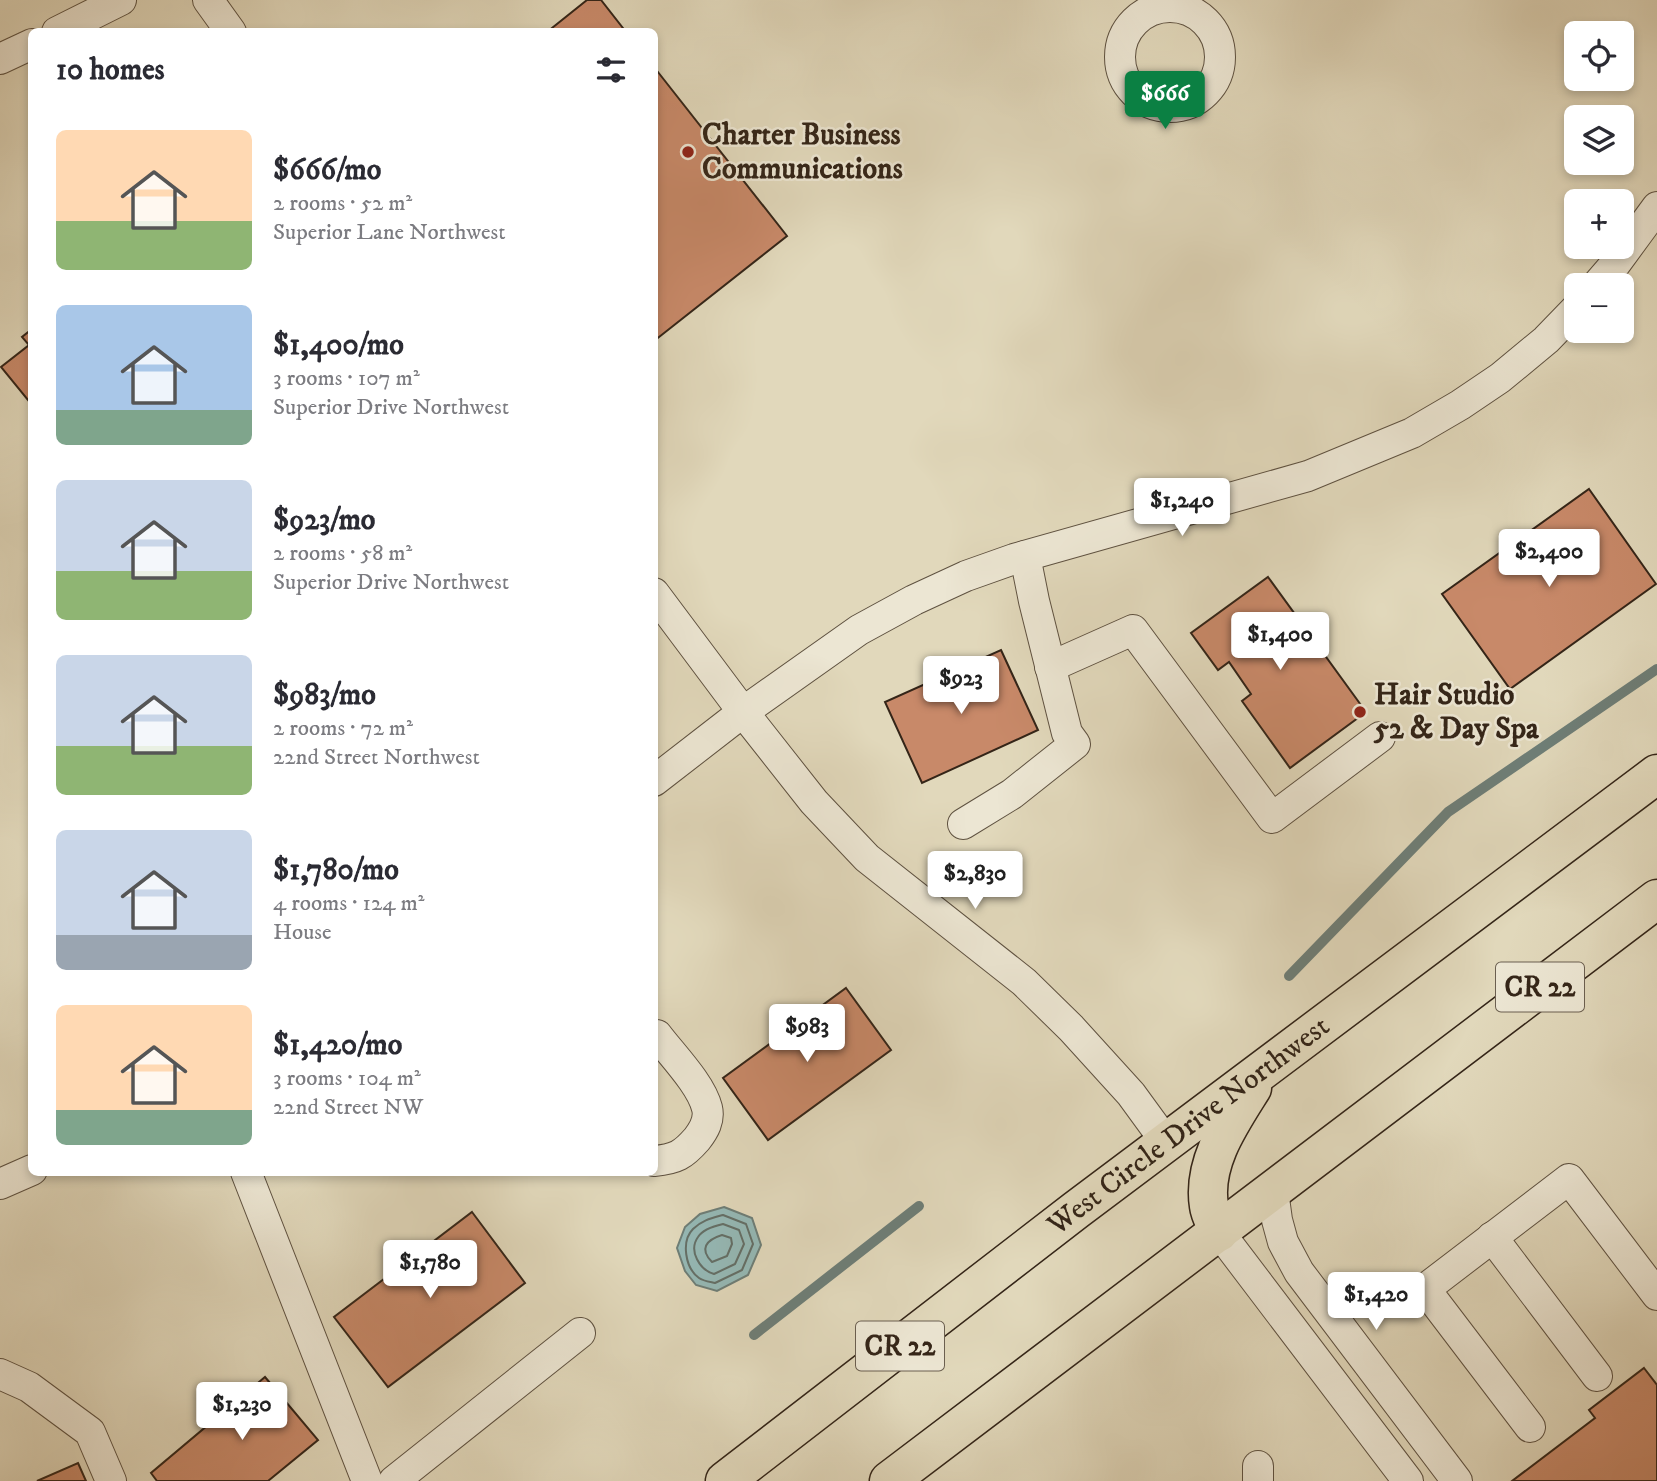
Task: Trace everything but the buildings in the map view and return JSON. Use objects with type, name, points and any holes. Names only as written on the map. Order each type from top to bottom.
[{"type":"main road","name":"West Circle Drive Northwest","points":[[725,1481],[1166,1142],[1657,774]]},
{"type":"main road","name":"CR 22","points":[[889,1481],[1657,899]]},
{"type":"main road","points":[[1219,1232],[1209,1208],[1209,1183],[1214,1160],[1227,1129],[1262,1072]]},
{"type":"street","points":[[65,28],[121,0]]},
{"type":"street","points":[[208,0],[228,28]]},
{"type":"street","points":[[0,59],[28,46]]},
{"type":"street","points":[[1607,273],[1657,207]]},
{"type":"street","points":[[658,778],[743,712],[859,630],[914,600],[966,576],[1026,556],[1308,476],[1412,433],[1500,378],[1564,321]]},
{"type":"street","points":[[962,824],[1012,794],[1075,744],[1067,733],[1034,601],[1026,556]]},
{"type":"street","points":[[658,598],[814,802],[867,858],[1024,982],[1071,1028],[1131,1094],[1166,1142]]},
{"type":"street","points":[[1050,667],[1133,630],[1272,818],[1380,737]]},
{"type":"street","points":[[658,1036],[700,1092],[708,1110],[705,1128],[690,1147],[673,1159],[658,1161]]},
{"type":"street","points":[[0,1184],[28,1172]]},
{"type":"street","points":[[248,1176],[367,1481]]},
{"type":"street","points":[[1530,1427],[1424,1289],[1569,1179],[1657,1295]]},
{"type":"street","points":[[1273,1191],[1283,1242],[1299,1272],[1457,1481]]},
{"type":"street","points":[[1219,1232],[1408,1481]]},
{"type":"street","points":[[1492,1237],[1597,1376]]},
{"type":"street","points":[[394,1481],[580,1333]]},
{"type":"street","points":[[0,1374],[29,1387],[90,1432],[111,1481]]},
{"type":"water","points":[[724,1207],[752,1218],[761,1245],[748,1275],[717,1291],[696,1285],[685,1271],[677,1248],[685,1227],[700,1214]]},
{"type":"waterway","points":[[1289,976],[1448,812],[1657,669]]},
{"type":"waterway","points":[[754,1335],[919,1206]]},
{"type":"place","name":"Charter Business Communications","points":[[688,152]]},
{"type":"place","name":"Hair Studio 52 & Day Spa","points":[[1360,712]]}]
